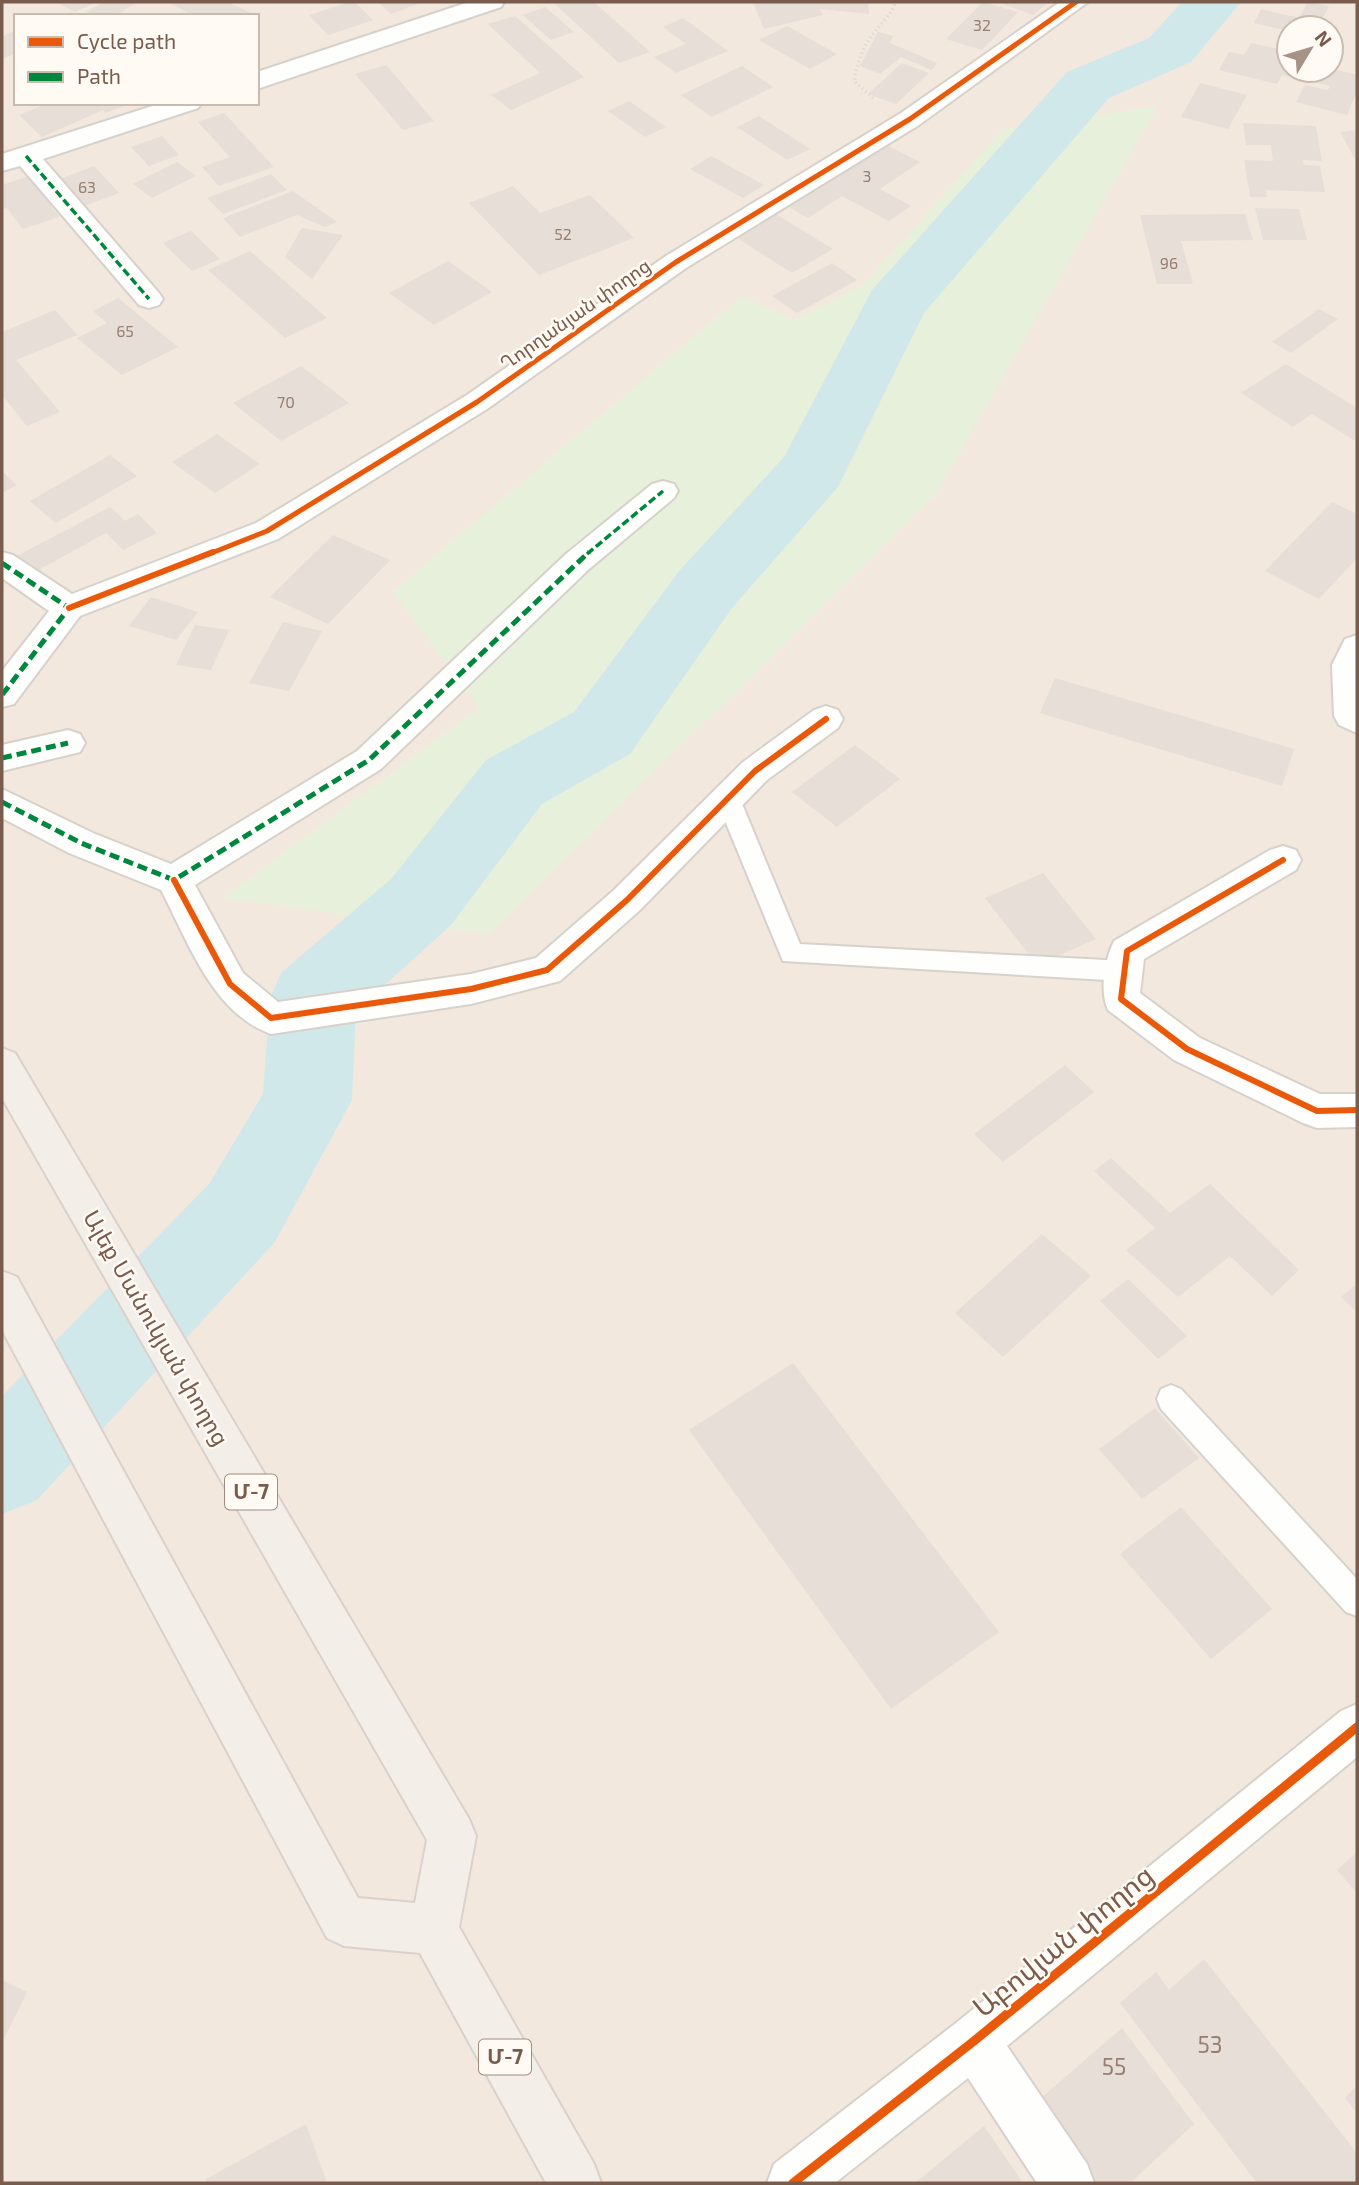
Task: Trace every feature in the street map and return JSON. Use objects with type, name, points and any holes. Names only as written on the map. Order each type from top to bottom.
[{"type":"main road","name":"Ալեք Մանուկյան փողոց","points":[[2,1064],[452,1836],[434,1930]]},
{"type":"main road","points":[[2,1290],[344,1921],[434,1930]]},
{"type":"main road","name":"Մ-7","points":[[434,1930],[575,2183]]},
{"type":"street","points":[[259,80],[492,2]]},
{"type":"street","name":"Ղորղանյան փողոց","points":[[69,608],[267,531],[477,402],[676,262],[910,119],[1076,2]]},
{"type":"street","points":[[149,299],[14,160],[183,105]]},
{"type":"street","points":[[174,880],[369,760],[578,562],[663,491]]},
{"type":"street","points":[[2,563],[69,608],[2,695]]},
{"type":"street","points":[[1357,647],[1349,665],[1351,716],[1357,720]]},
{"type":"street","points":[[2,802],[81,843],[174,880],[230,984],[271,1018],[471,989],[547,970],[627,900],[755,771],[827,719]]},
{"type":"street","points":[[2,758],[68,743]]},
{"type":"street","points":[[1283,860],[1127,951],[1121,999],[1188,1049],[1317,1111],[1357,1111]]},
{"type":"street","name":"Աբովյան փողոց","points":[[793,2183],[974,2041],[1357,1727]]},
{"type":"street","points":[[974,2041],[1068,2183]]},
{"type":"lane","points":[[729,799],[792,954],[1124,971]]},
{"type":"lane","points":[[1171,1399],[1357,1601]]},
{"type":"path","points":[[870,97],[854,81],[856,65],[873,31],[894,9],[895,2]]},
{"type":"shaded area","points":[[2,2],[1357,2],[1357,2183],[2,2183]]},
{"type":"green space","points":[[1158,106],[937,493],[490,934],[223,898],[479,708],[392,592],[742,296],[793,320],[863,285],[1003,129]]},
{"type":"building","points":[[56,2],[96,2],[75,12]]},
{"type":"building","points":[[104,2],[138,2],[117,14],[86,12]]},
{"type":"building","points":[[167,2],[228,2],[253,14],[191,14]]},
{"type":"building","points":[[355,2],[373,20],[328,35],[309,15]]},
{"type":"building","points":[[378,2],[423,2],[391,14]]},
{"type":"building","points":[[594,2],[650,52],[619,63],[555,4]]},
{"type":"building","points":[[753,2],[868,2],[869,14],[820,9],[823,15],[764,29]]},
{"type":"building","points":[[983,2],[1018,12],[982,50],[946,39]]},
{"type":"building","points":[[998,2],[1049,2],[1033,15]]},
{"type":"building","points":[[1308,2],[1329,6],[1325,14],[1301,14]]},
{"type":"building","points":[[545,7],[574,32],[551,40],[523,15]]},
{"type":"building","points":[[1261,9],[1282,14],[1275,14],[1275,28],[1254,23]]},
{"type":"building","points":[[515,16],[584,77],[511,110],[491,95],[540,73],[488,24]]},
{"type":"building","points":[[683,18],[728,51],[676,73],[654,57],[686,44],[663,27]]},
{"type":"building","points":[[787,26],[837,54],[810,69],[759,40]]},
{"type":"building","points":[[14,31],[14,54],[2,59],[2,37]]},
{"type":"building","points":[[878,32],[893,36],[890,43],[937,63],[932,70],[901,57],[880,74],[860,66]]},
{"type":"building","points":[[1251,43],[1275,48],[1275,84],[1219,70],[1229,52],[1244,55]]},
{"type":"building","points":[[902,63],[929,73],[896,104],[868,94]]},
{"type":"building","points":[[386,65],[434,121],[403,130],[355,74]]},
{"type":"building","points":[[742,66],[773,87],[712,117],[681,95]]},
{"type":"building","points":[[1345,72],[1357,75],[1357,92],[1347,115],[1296,102],[1305,85],[1328,90],[1330,86],[1321,84],[1345,84]]},
{"type":"building","points":[[1200,83],[1247,95],[1228,129],[1181,117]]},
{"type":"building","points":[[629,101],[666,127],[645,137],[608,111]]},
{"type":"building","points":[[44,105],[127,105],[105,113],[103,110],[42,137],[19,115]]},
{"type":"building","points":[[224,113],[274,167],[219,186],[202,167],[230,157],[198,122]]},
{"type":"building","points":[[759,116],[810,149],[787,160],[737,127]]},
{"type":"building","points":[[1243,123],[1316,126],[1322,161],[1303,160],[1304,165],[1320,166],[1325,192],[1266,190],[1267,197],[1250,197],[1244,160],[1273,161],[1271,145],[1246,145]]},
{"type":"building","points":[[1357,130],[1357,163],[1340,132]]},
{"type":"building","points":[[162,136],[179,155],[149,166],[131,147]]},
{"type":"building","points":[[883,143],[920,162],[880,189],[911,206],[889,221],[842,196],[808,218],[787,206]]},
{"type":"building","points":[[711,156],[764,185],[743,198],[690,169]]},
{"type":"building","points":[[177,162],[196,176],[152,198],[133,184]]},
{"type":"building","points":[[94,166],[119,193],[79,208],[54,181]]},
{"type":"building","points":[[271,174],[287,190],[223,214],[207,198]]},
{"type":"building","points":[[29,176],[59,217],[23,229],[7,208],[2,209],[2,185]]},
{"type":"building","points":[[513,186],[540,213],[590,195],[634,238],[539,275],[469,203]]},
{"type":"building","points":[[293,191],[337,222],[325,227],[297,215],[240,237],[223,218]]},
{"type":"building","points":[[1255,208],[1299,209],[1307,240],[1263,240]]},
{"type":"building","points":[[774,213],[833,249],[792,273],[734,236]]},
{"type":"building","points":[[1245,214],[1253,240],[1181,241],[1193,284],[1157,284],[1140,215]]},
{"type":"building","points":[[302,228],[343,235],[312,279],[285,257]]},
{"type":"building","points":[[191,231],[220,259],[192,271],[163,243]]},
{"type":"building","points":[[250,251],[327,318],[285,338],[208,270]]},
{"type":"building","points":[[448,261],[492,292],[434,325],[389,293]]},
{"type":"building","points":[[832,263],[857,280],[797,313],[772,296]]},
{"type":"building","points":[[118,298],[178,347],[122,375],[77,338],[107,323],[93,311]]},
{"type":"building","points":[[1319,309],[1338,319],[1291,353],[1272,342]]},
{"type":"building","points":[[55,310],[77,335],[16,360],[60,412],[27,426],[2,395],[2,332]]},
{"type":"building","points":[[1286,364],[1357,408],[1357,442],[1312,414],[1293,427],[1241,393]]},
{"type":"building","points":[[301,366],[349,403],[281,441],[233,403]]},
{"type":"building","points":[[217,434],[260,464],[215,493],[172,462]]},
{"type":"building","points":[[110,455],[137,476],[56,523],[30,501]]},
{"type":"building","points":[[2,471],[17,485],[2,493]]},
{"type":"building","points":[[1332,502],[1357,514],[1357,558],[1319,599],[1265,571]]},
{"type":"building","points":[[110,507],[125,521],[138,514],[157,533],[123,550],[106,533],[29,575],[13,558]]},
{"type":"building","points":[[333,535],[390,560],[328,624],[270,597]]},
{"type":"building","points":[[151,597],[198,612],[176,640],[129,626]]},
{"type":"building","points":[[283,622],[322,631],[289,691],[249,683]]},
{"type":"building","points":[[195,625],[229,630],[211,670],[176,665]]},
{"type":"building","points":[[1055,678],[1294,749],[1282,786],[1040,713]]},
{"type":"building","points":[[855,745],[900,779],[837,827],[792,792]]},
{"type":"building","points":[[1043,873],[1096,939],[1037,965],[985,898]]},
{"type":"building","points":[[1065,1065],[1094,1092],[1003,1162],[974,1134]]},
{"type":"building","points":[[1111,1158],[1170,1213],[1210,1184],[1299,1270],[1272,1296],[1230,1256],[1178,1297],[1126,1250],[1155,1228],[1094,1171]]},
{"type":"building","points":[[1042,1234],[1091,1276],[1003,1357],[955,1313]]},
{"type":"building","points":[[1128,1279],[1187,1336],[1158,1359],[1100,1301]]},
{"type":"building","points":[[1357,1284],[1357,1312],[1341,1297]]},
{"type":"building","points":[[793,1363],[999,1632],[891,1709],[689,1430]]},
{"type":"building","points":[[1155,1408],[1199,1458],[1142,1499],[1099,1449]]},
{"type":"building","points":[[1181,1507],[1272,1609],[1211,1659],[1120,1554]]},
{"type":"building","points":[[1357,1852],[1357,1893],[1337,1870]]},
{"type":"building","points":[[1204,1959],[1357,2153],[1357,2183],[1257,2183],[1120,2003],[1156,1972],[1169,1990]]},
{"type":"building","points":[[2,1980],[27,1992],[2,2043]]},
{"type":"building","points":[[1122,2028],[1194,2124],[1130,2183],[1088,2183],[1032,2106]]},
{"type":"building","points":[[1357,2085],[1357,2113],[1345,2098]]},
{"type":"building","points":[[306,2124],[327,2183],[207,2183],[206,2179]]},
{"type":"building","points":[[984,2126],[1023,2183],[915,2183]]},
{"type":"waterway","points":[[2,1466],[242,1213],[307,1100],[313,997],[421,902],[514,782],[602,733],[706,589],[813,470],[895,305],[1088,85],[1170,50],[1213,2]]},
{"type":"marked path","points":[[26,156],[149,299]]},
{"type":"marked path","points":[[2,802],[81,843],[174,880],[369,760],[577,562],[663,491]]},
{"type":"marked path","points":[[2,563],[69,608],[2,695]]},
{"type":"marked path","points":[[2,758],[68,743]]},
{"type":"cycle path","points":[[69,608],[267,531],[477,402],[676,262],[910,119],[1076,2]]},
{"type":"cycle path","points":[[174,880],[230,984],[271,1018],[471,989],[547,970],[627,900],[755,771],[826,719]]},
{"type":"cycle path","points":[[1283,860],[1127,951],[1121,999],[1187,1049],[1317,1111],[1357,1110]]},
{"type":"cycle path","points":[[793,2183],[974,2041],[1357,1727]]}]
